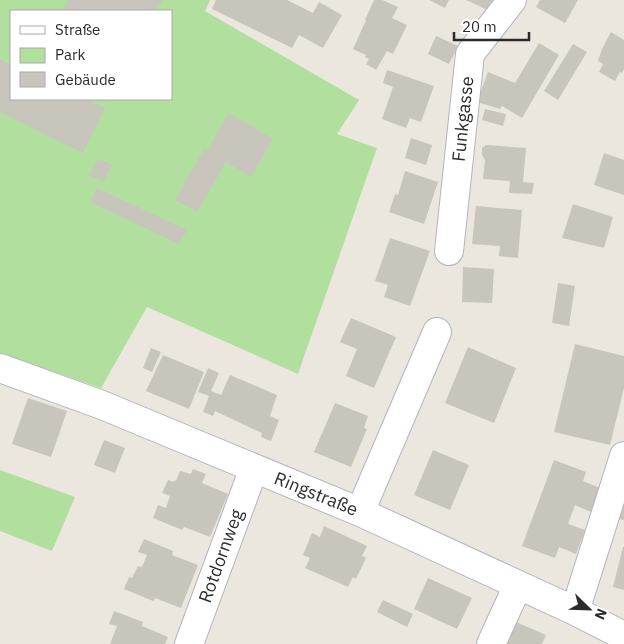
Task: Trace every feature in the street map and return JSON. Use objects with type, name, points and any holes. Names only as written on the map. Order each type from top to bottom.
[{"type":"street","name":"Funkgasse","points":[[449,251],[470,54],[512,0]]},
{"type":"street","points":[[360,512],[437,332]]},
{"type":"street","name":"Ringstraße","points":[[0,368],[102,405],[360,512],[575,611],[624,636]]},
{"type":"street","points":[[575,611],[624,456]]},
{"type":"street","name":"Rotdornweg","points":[[189,644],[254,468]]},
{"type":"street","points":[[491,644],[518,585]]},
{"type":"green space","points":[[0,0],[210,0],[205,11],[359,100],[337,134],[377,148],[298,374],[147,307],[101,388],[0,354]]},
{"type":"green space","points":[[0,470],[75,497],[52,551],[0,531]]},
{"type":"building","points":[[68,0],[162,0],[157,10],[63,10]]},
{"type":"building","points":[[216,0],[287,0],[313,13],[319,2],[342,15],[323,48],[299,35],[292,48],[212,9]]},
{"type":"building","points":[[374,0],[382,0],[398,7],[392,18],[407,25],[393,54],[387,51],[376,70],[366,64],[369,59],[365,57],[366,55],[353,49]]},
{"type":"building","points":[[429,0],[449,0],[445,8]]},
{"type":"building","points":[[466,0],[496,0],[490,11]]},
{"type":"building","points":[[540,0],[578,0],[565,23],[536,7]]},
{"type":"building","points":[[611,32],[624,40],[624,69],[615,81],[599,72],[603,64],[598,61]]},
{"type":"building","points":[[436,36],[458,46],[449,64],[428,54]]},
{"type":"building","points":[[539,43],[559,55],[522,118],[502,106],[500,109],[477,102],[488,72],[515,83]]},
{"type":"building","points":[[573,44],[587,52],[558,100],[544,91]]},
{"type":"building","points":[[0,59],[10,64],[10,100],[89,100],[105,108],[83,153],[0,112]]},
{"type":"building","points":[[387,70],[434,86],[421,122],[410,118],[406,128],[382,119],[393,87],[383,83]]},
{"type":"building","points":[[485,109],[506,114],[503,126],[482,120]]},
{"type":"building","points":[[229,113],[273,139],[251,177],[226,162],[197,212],[175,200],[204,149],[207,151]]},
{"type":"building","points":[[411,138],[432,145],[426,165],[405,158]]},
{"type":"building","points":[[486,145],[526,148],[523,182],[534,183],[532,194],[509,193],[510,181],[483,179],[485,160],[482,155],[482,148]]},
{"type":"building","points":[[604,153],[624,160],[624,195],[594,185]]},
{"type":"building","points":[[98,159],[112,165],[103,182],[89,175]]},
{"type":"building","points":[[405,171],[438,182],[424,224],[389,212],[395,194],[398,195]]},
{"type":"building","points":[[97,188],[187,230],[179,244],[90,202]]},
{"type":"building","points":[[573,204],[613,217],[604,248],[562,238]]},
{"type":"building","points":[[476,206],[522,210],[518,258],[499,256],[500,246],[472,244]]},
{"type":"building","points":[[390,238],[430,251],[410,306],[384,297],[388,285],[375,281]]},
{"type":"building","points":[[463,267],[494,269],[492,303],[462,302]]},
{"type":"building","points":[[558,283],[575,286],[569,326],[552,323]]},
{"type":"building","points":[[351,318],[396,337],[374,388],[346,376],[357,349],[340,342]]},
{"type":"building","points":[[575,344],[624,356],[624,388],[610,445],[554,432]]},
{"type":"building","points":[[468,347],[516,368],[494,423],[445,403]]},
{"type":"building","points":[[151,348],[161,352],[152,372],[143,368]]},
{"type":"building","points":[[163,355],[204,372],[189,409],[146,391]]},
{"type":"building","points":[[208,368],[219,373],[211,391],[221,395],[230,375],[277,395],[270,416],[279,420],[271,441],[261,437],[262,433],[215,411],[213,416],[203,412],[209,396],[198,392]]},
{"type":"building","points":[[28,398],[67,411],[51,457],[12,444]]},
{"type":"building","points":[[335,403],[368,416],[364,428],[367,429],[351,467],[314,452]]},
{"type":"building","points":[[104,440],[125,448],[115,473],[94,465]]},
{"type":"building","points":[[433,450],[469,465],[450,510],[414,495]]},
{"type":"building","points":[[554,460],[586,472],[583,481],[600,488],[591,512],[575,505],[568,524],[585,530],[576,554],[559,547],[555,558],[522,546]]},
{"type":"building","points":[[193,469],[206,474],[202,483],[228,494],[210,537],[184,527],[182,530],[153,518],[158,505],[166,508],[170,496],[162,493],[168,480],[174,482],[180,471],[191,474]]},
{"type":"building","points":[[624,505],[624,520],[618,519]]},
{"type":"building","points":[[324,526],[367,546],[362,556],[366,558],[356,579],[353,577],[348,587],[305,568],[310,558],[303,555],[312,533],[320,537]]},
{"type":"building","points":[[144,539],[173,551],[172,555],[198,565],[181,608],[155,598],[153,601],[124,589],[129,577],[132,578],[138,566],[142,567],[147,555],[138,552]]},
{"type":"building","points":[[624,547],[624,590],[613,587]]},
{"type":"building","points":[[428,578],[472,598],[457,629],[414,609]]},
{"type":"building","points":[[383,600],[413,614],[407,627],[377,612]]},
{"type":"building","points":[[114,611],[143,622],[142,626],[168,637],[165,644],[110,644],[117,626],[109,624]]},
{"type":"building","points":[[516,622],[546,635],[542,644],[506,644]]}]
